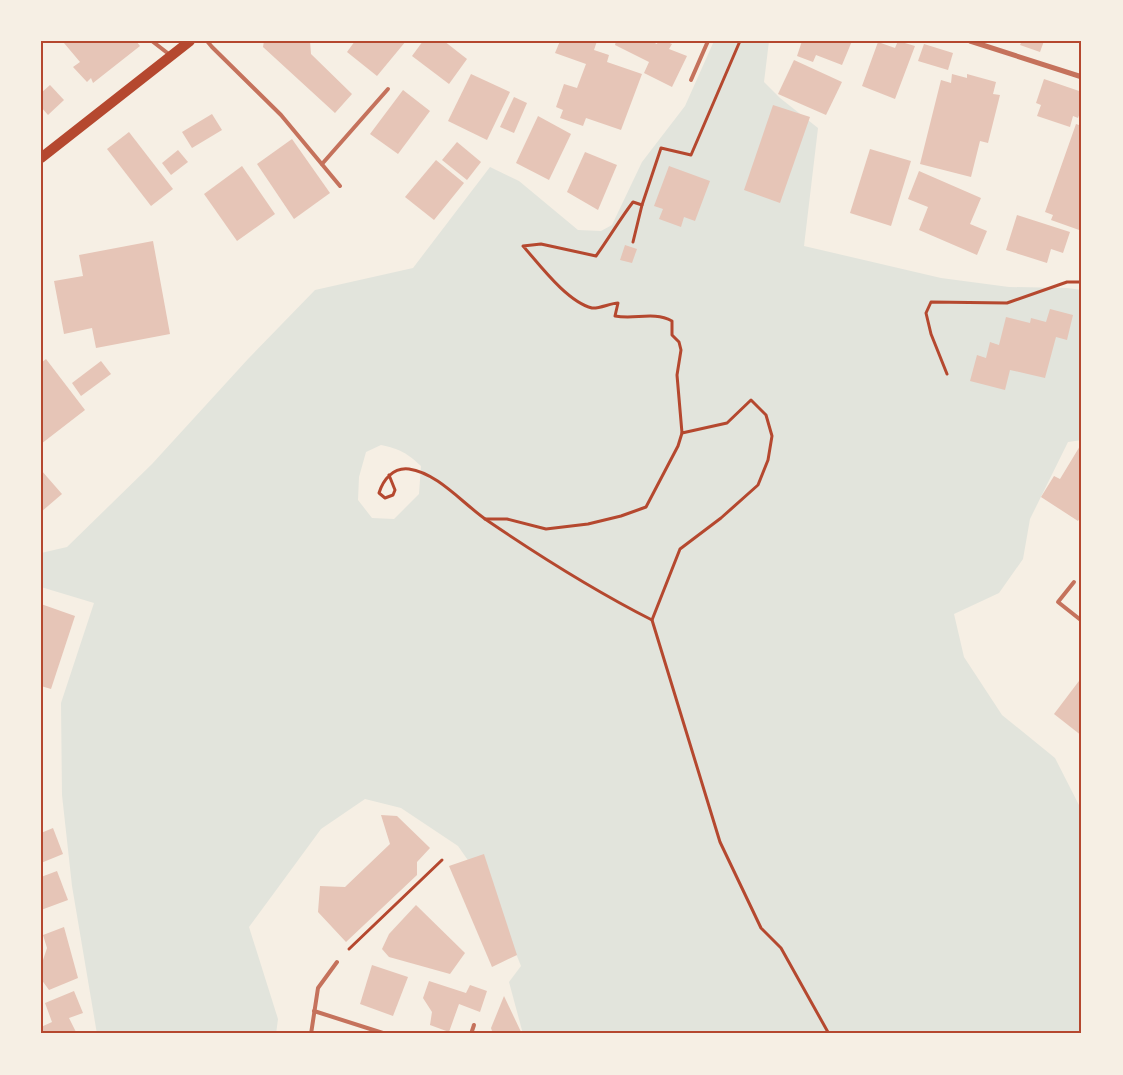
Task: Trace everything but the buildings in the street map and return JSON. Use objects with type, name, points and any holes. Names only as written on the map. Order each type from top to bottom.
[{"type":"main road","points":[[41,158],[190,41]]},
{"type":"street","points":[[970,41],[1082,78]]},
{"type":"lane","points":[[152,41],[172,56]]},
{"type":"lane","points":[[207,41],[281,115],[340,186]]},
{"type":"lane","points":[[691,80],[708,41]]},
{"type":"lane","points":[[322,164],[388,89]]},
{"type":"lane","points":[[1074,582],[1058,602],[1082,622]]},
{"type":"lane","points":[[311,1034],[318,988],[337,962]]},
{"type":"lane","points":[[314,1011],[386,1034]]},
{"type":"lane","points":[[471,1034],[474,1024]]},
{"type":"path","points":[[634,242],[642,205],[661,148],[691,155],[740,41]]},
{"type":"path","points":[[485,519],[507,519],[546,529],[588,524],[622,516],[646,507],[678,446],[682,433],[677,375],[681,350],[679,342],[672,335],[672,321],[656,316],[642,315],[626,318],[615,316],[618,303],[593,308],[576,300],[523,246],[541,244],[596,256],[611,236],[622,216],[634,202],[642,205]]},
{"type":"path","points":[[948,374],[931,334],[926,313],[931,302],[1007,303],[1067,282],[1082,282]]},
{"type":"path","points":[[682,433],[727,423],[752,400],[766,415],[772,436],[768,460],[758,485],[721,518],[680,549],[652,620],[720,842],[761,928],[781,948],[829,1034]]},
{"type":"path","points":[[389,475],[395,490],[393,495],[385,498],[379,493],[382,483],[389,475],[406,468],[415,470],[435,480],[485,519],[528,548],[620,604],[652,620]]},
{"type":"path","points":[[337,962],[442,860]]},
{"type":"shaded area","points":[[714,41],[769,41],[764,82],[780,98],[818,128],[804,246],[941,278],[1009,287],[1082,290],[1082,440],[1068,442],[1030,519],[1023,559],[999,593],[954,614],[964,657],[1002,715],[1055,758],[1082,811],[1082,1034],[523,1034],[509,982],[521,966],[493,896],[458,846],[401,808],[365,799],[321,829],[249,927],[278,1019],[276,1034],[97,1034],[72,886],[62,795],[61,703],[94,603],[41,587],[41,553],[67,547],[152,464],[248,359],[315,290],[413,268],[490,167],[519,181],[578,230],[601,231],[612,225],[642,162],[685,106]],"holes":[[[381,445],[403,452],[421,466],[419,494],[394,519],[372,518],[358,500],[359,477],[366,452]]]}]
